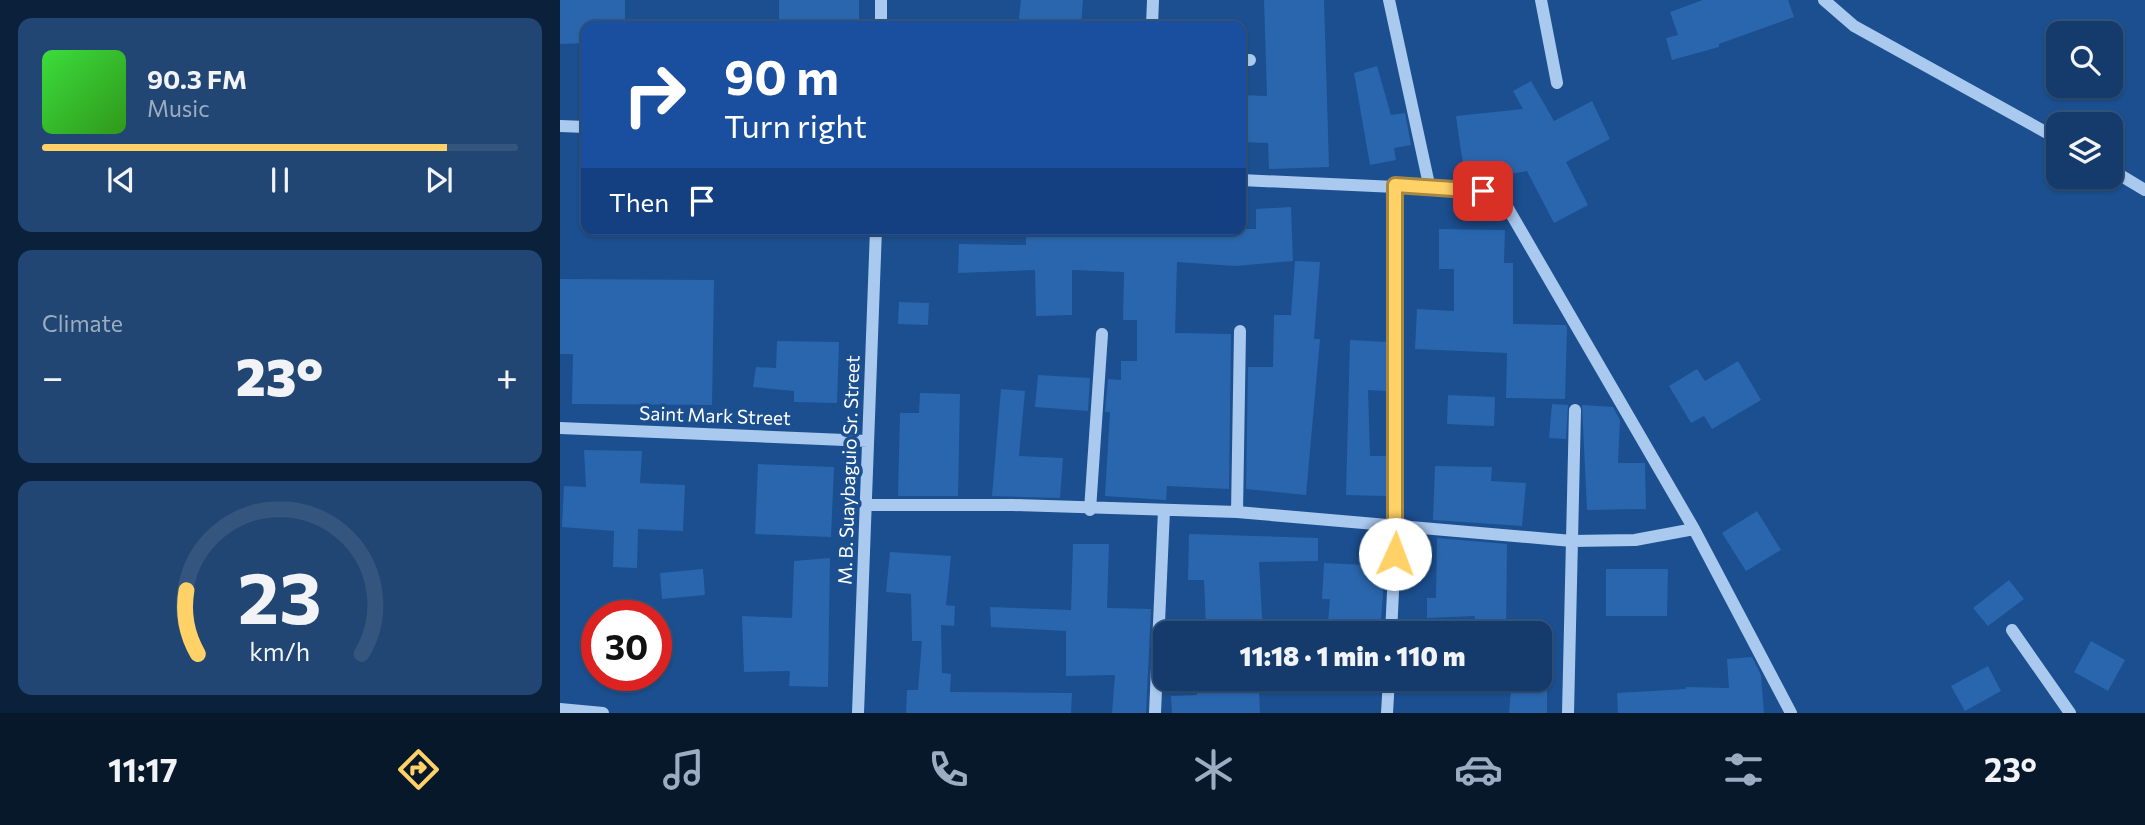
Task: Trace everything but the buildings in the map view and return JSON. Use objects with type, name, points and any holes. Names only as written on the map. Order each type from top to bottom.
[{"type":"street","points":[[881,0],[881,21]]},
{"type":"street","points":[[1152,21],[1153,0]]},
{"type":"street","points":[[1389,0],[1430,189]]},
{"type":"street","points":[[1541,0],[1557,83]]},
{"type":"street","points":[[1824,0],[1854,26],[2046,132]]},
{"type":"street","points":[[560,126],[581,127]]},
{"type":"street","points":[[2123,177],[2145,190]]},
{"type":"street","points":[[1246,180],[1483,191],[1506,205],[1694,528],[1791,713]]},
{"type":"street","points":[[1392,621],[1396,528],[1395,185]]},
{"type":"street","name":"M. B. Suaybaguio Sr. Street","points":[[858,713],[876,235]]},
{"type":"street","points":[[1237,512],[1240,331]]},
{"type":"street","points":[[1090,510],[1102,334]]},
{"type":"street","points":[[1568,713],[1576,410]]},
{"type":"street","name":"Saint Mark Street","points":[[560,428],[868,441]]},
{"type":"street","points":[[866,505],[1013,505],[1090,510],[1237,512],[1396,528],[1572,541],[1648,539],[1694,528]]},
{"type":"street","points":[[1155,713],[1164,510]]},
{"type":"street","points":[[2012,630],[2070,713]]},
{"type":"street","points":[[1387,713],[1388,691]]},
{"type":"street","points":[[560,709],[603,713]]},
{"type":"route","points":[[1395,554],[1395,185],[1483,191]]}]
